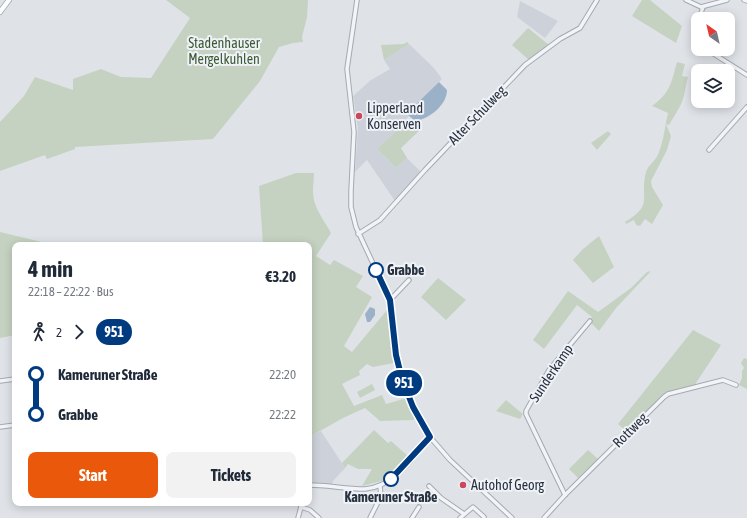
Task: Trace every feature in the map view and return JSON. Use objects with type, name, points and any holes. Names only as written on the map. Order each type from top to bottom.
[{"type":"main road","points":[[0,12],[9,0]]},
{"type":"street","points":[[357,0],[347,68],[354,132],[351,207],[358,234],[390,300],[396,355],[402,379],[413,407],[430,437],[458,469],[511,518]]},
{"type":"street","name":"Alter Schulweg","points":[[358,234],[384,216],[425,170],[525,65],[560,39],[580,28],[597,0]]},
{"type":"street","points":[[686,0],[703,8],[727,0]]},
{"type":"street","points":[[702,12],[703,8]]},
{"type":"street","points":[[717,56],[747,75]]},
{"type":"street","points":[[709,150],[747,107]]},
{"type":"street","points":[[390,300],[409,280]]},
{"type":"street","name":"Sunderkamp","points":[[564,495],[526,414],[526,411],[549,370],[590,321]]},
{"type":"street","points":[[0,381],[12,379]]},
{"type":"street","name":"Rottweg","points":[[544,518],[564,495],[668,394],[723,380],[736,385]]},
{"type":"street","points":[[0,427],[12,425]]},
{"type":"street","points":[[312,485],[364,489],[380,486],[399,473],[430,437]]},
{"type":"street","points":[[372,518],[381,496],[380,486]]},
{"type":"street","points":[[429,486],[441,498],[464,514]]},
{"type":"street","points":[[298,518],[301,506]]},
{"type":"street","points":[[303,506],[319,518]]},
{"type":"street","points":[[460,518],[473,507],[484,517]]},
{"type":"street","points":[[412,518],[418,508]]},
{"type":"shaded area","points":[[520,1],[558,21],[545,38],[517,17]]},
{"type":"shaded area","points":[[409,44],[434,68],[442,79],[414,106],[404,124],[377,149],[396,168],[407,158],[421,172],[395,201],[367,160],[355,172],[358,128],[353,96],[371,80],[390,69],[384,60]]},
{"type":"shaded area","points":[[321,431],[345,468],[333,481],[332,485],[312,484],[312,436]]},
{"type":"green space","name":"Stadenhauser Mergelkuhlen","points":[[166,0],[308,0],[307,17],[302,37],[303,42],[279,47],[260,81],[213,139],[75,147],[75,149],[47,159],[45,155],[0,171],[0,122],[24,96],[35,77],[73,90],[73,79],[101,69],[121,77],[151,78],[190,18]]},
{"type":"green space","points":[[642,0],[650,0],[682,26],[676,43],[632,16]]},
{"type":"green space","points":[[528,28],[549,45],[529,60],[512,45]]},
{"type":"green space","points":[[407,42],[409,44],[384,60],[381,45],[404,44]]},
{"type":"green space","points":[[677,62],[685,64],[682,76],[688,77],[685,92],[677,112],[669,125],[666,124],[671,136],[667,150],[651,181],[652,187],[663,205],[652,224],[645,219],[640,226],[636,225],[634,220],[626,224],[625,222],[634,216],[643,205],[646,172],[658,155],[663,138],[668,113],[652,106],[667,91]]},
{"type":"green space","points":[[404,124],[421,129],[401,148],[407,158],[396,168],[377,149]]},
{"type":"green space","points":[[608,131],[611,134],[597,150],[591,143]]},
{"type":"green space","points":[[296,173],[314,173],[313,198],[319,213],[331,233],[316,256],[330,265],[334,260],[363,276],[356,287],[372,297],[344,346],[352,352],[388,309],[391,347],[394,363],[373,367],[367,364],[359,371],[360,375],[342,384],[354,406],[382,395],[386,404],[407,398],[416,417],[413,420],[380,421],[365,408],[343,418],[312,435],[312,242],[263,242],[259,186]]},
{"type":"green space","points":[[0,232],[42,242],[12,242],[12,336],[0,338]]},
{"type":"green space","points":[[599,236],[614,267],[593,283],[573,260],[583,249]]},
{"type":"green space","points":[[651,271],[616,308],[599,331],[589,321],[592,317],[577,305],[544,349],[533,340],[568,291],[598,312],[631,288],[647,272]]},
{"type":"green space","points":[[438,278],[466,300],[446,320],[421,297]]},
{"type":"green space","points":[[693,330],[721,345],[694,386],[663,395],[627,432],[618,424]]},
{"type":"green space","points":[[744,358],[747,359],[747,389],[739,385],[744,368],[741,363]]},
{"type":"green space","points":[[372,384],[375,390],[360,398],[357,392]]},
{"type":"green space","points":[[506,400],[523,414],[520,419],[496,411]]},
{"type":"green space","points":[[374,430],[388,443],[391,441],[409,457],[385,480],[362,486],[372,469],[358,469],[348,464],[345,468],[342,463]]},
{"type":"green space","points":[[588,450],[598,459],[578,478],[569,469]]},
{"type":"water","points":[[439,82],[447,90],[441,106],[426,117],[415,121],[408,115],[410,110]]},
{"type":"water","points":[[370,307],[375,309],[375,315],[370,322],[367,322],[365,314]]},
{"type":"bus line","name":"951","points":[[376,270],[390,300],[396,355],[402,379],[413,407],[430,437],[399,473],[391,479]]},
{"type":"place","name":"Lipperland Konserven","points":[[359,116]]},
{"type":"place","name":"Grabbe","points":[[376,270]]},
{"type":"place","name":"Kameruner Straße","points":[[391,479]]},
{"type":"place","name":"Autohof Georg","points":[[463,485]]}]
